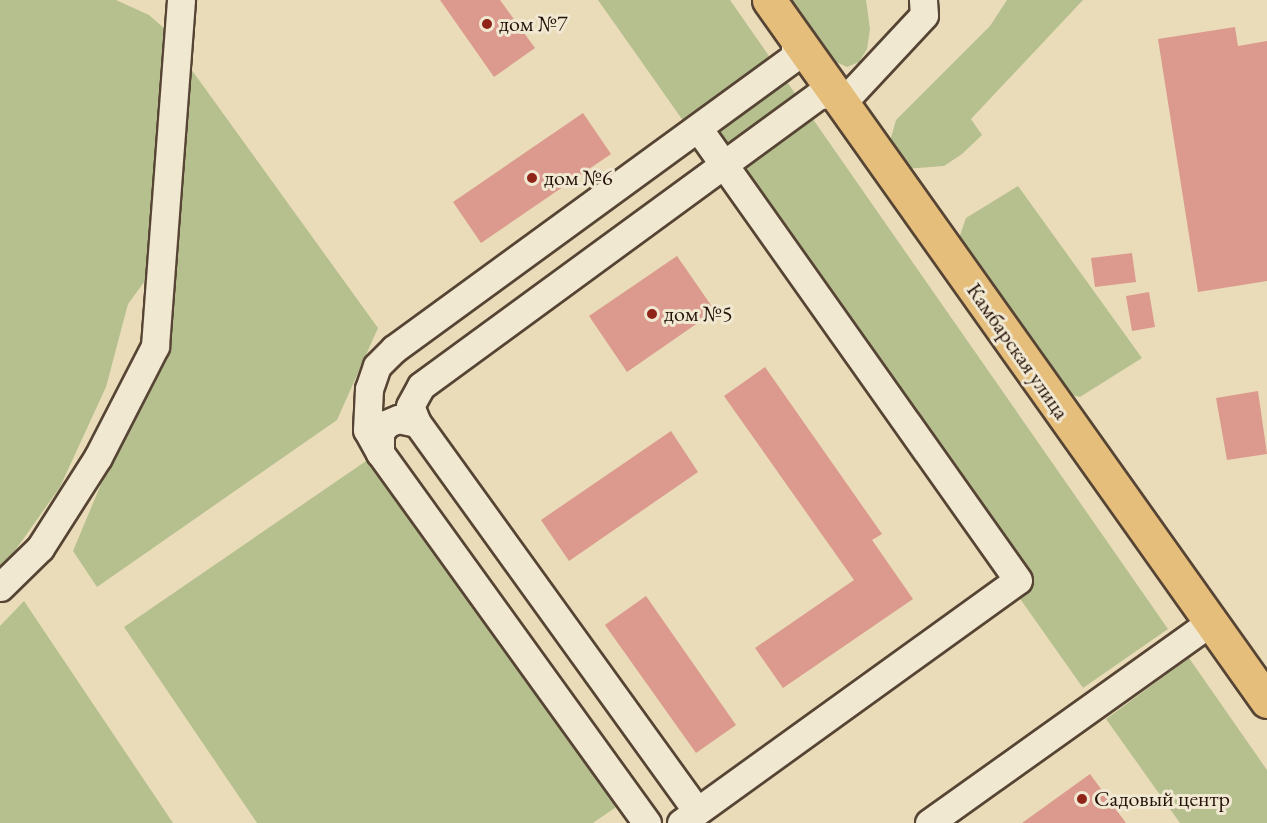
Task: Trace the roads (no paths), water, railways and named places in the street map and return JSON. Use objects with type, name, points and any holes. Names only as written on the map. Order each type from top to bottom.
[{"type":"main road","name":"Камбарская улица","points":[[769,0],[1267,701]]},
{"type":"street","points":[[0,587],[40,548],[87,475],[155,346],[182,0]]},
{"type":"street","points":[[698,128],[724,164],[1018,580],[689,817],[417,423],[410,406],[421,386],[724,164],[819,95],[839,98],[924,15],[923,0]]},
{"type":"street","points":[[647,823],[380,453],[367,430],[366,410],[376,366],[795,57],[795,37]]},
{"type":"street","points":[[380,453],[380,433],[386,424],[398,419],[417,423]]},
{"type":"street","points":[[929,823],[1211,622]]},
{"type":"place","name":"дом №7","points":[[487,24]]},
{"type":"place","name":"дом №6","points":[[532,178]]},
{"type":"place","name":"дом №5","points":[[652,314]]},
{"type":"place","name":"Садовый центр","points":[[1082,799]]}]
